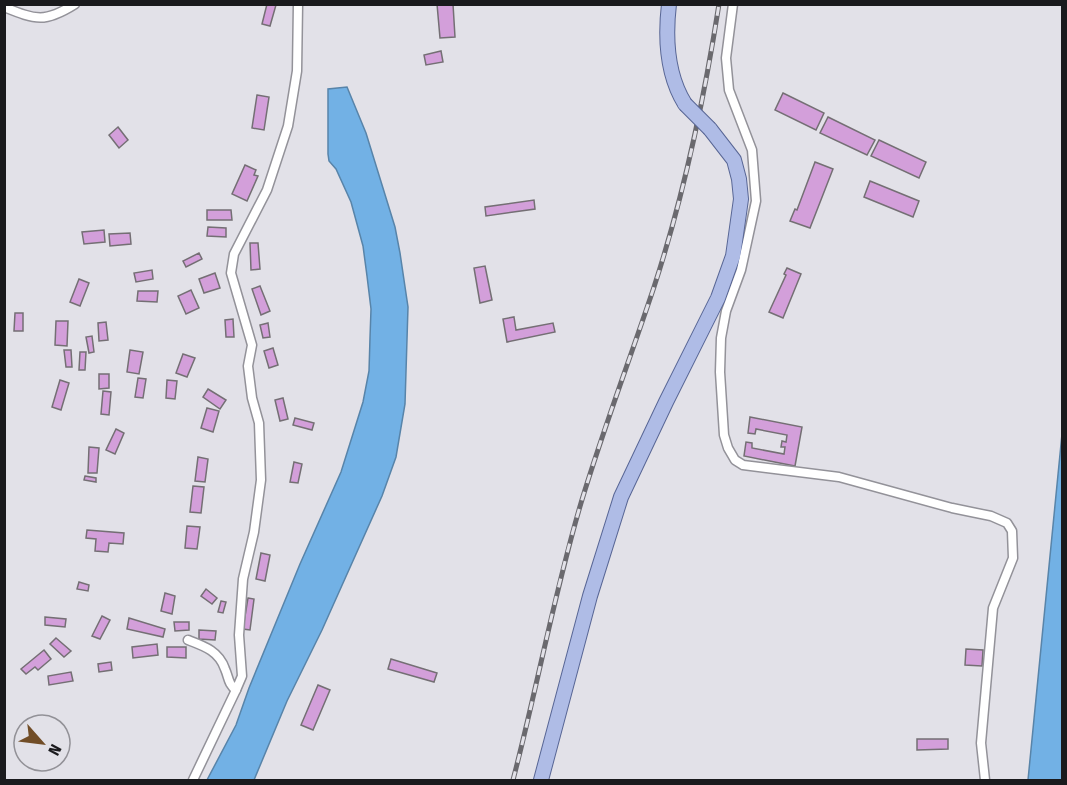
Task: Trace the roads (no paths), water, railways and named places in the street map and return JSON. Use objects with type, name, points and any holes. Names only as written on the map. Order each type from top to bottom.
[{"type":"main road","points":[[541,780],[590,596],[621,497],[726,280],[733,256],[741,199],[739,178],[734,160],[710,129],[685,104],[676,89],[670,62],[669,4]]},
{"type":"street","points":[[4,8],[44,19],[59,14],[75,4]]},
{"type":"street","points":[[193,780],[242,676],[239,635],[243,579],[254,532],[261,480],[259,423],[252,398],[248,366],[252,345],[231,273],[234,254],[267,190],[288,126],[297,71],[298,4]]},
{"type":"street","points":[[733,4],[726,58],[729,90],[752,150],[756,201],[741,270],[726,311],[721,338],[722,419],[728,448],[735,460],[743,465],[838,477],[990,516],[1006,523],[1012,531],[1013,558],[993,608],[981,743],[984,780]]},
{"type":"street","points":[[741,199],[756,201]]},
{"type":"street","points":[[188,640],[215,653],[226,672],[229,685],[236,690]]},
{"type":"water","points":[[347,87],[366,133],[395,227],[408,307],[405,404],[396,457],[382,496],[322,630],[287,701],[254,780],[207,780],[236,725],[300,564],[341,472],[363,402],[369,371],[371,309],[363,246],[351,202],[336,169],[329,161],[328,154],[328,89]]},
{"type":"water","points":[[1062,434],[1062,780],[1028,780]]},
{"type":"railway","points":[[513,780],[562,572],[581,503],[654,287],[675,217],[700,111],[719,4]]}]
